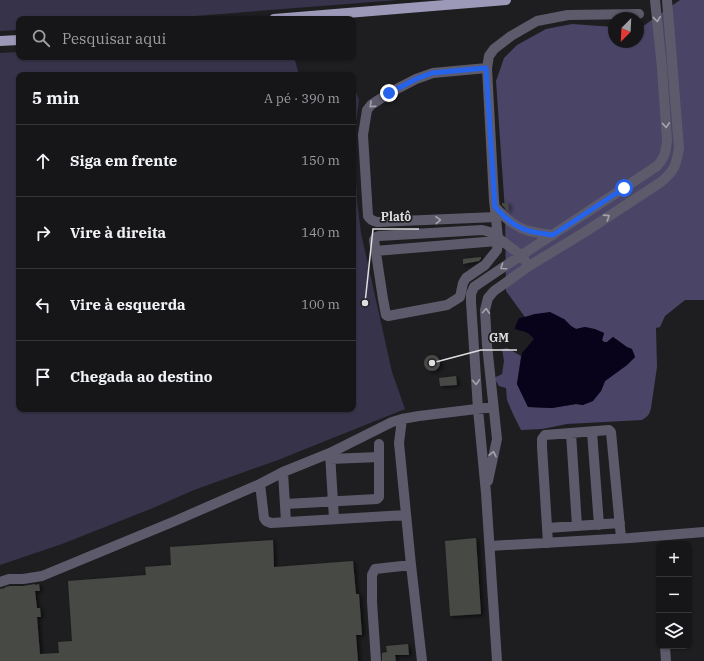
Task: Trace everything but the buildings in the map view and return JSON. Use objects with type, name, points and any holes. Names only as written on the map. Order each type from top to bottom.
[{"type":"main road","points":[[311,16],[506,0]]},
{"type":"main road","points":[[0,41],[16,40]]},
{"type":"lane","points":[[497,661],[490,546],[470,302],[474,288],[521,255],[657,166],[663,159],[667,140],[655,0]]},
{"type":"lane","points":[[486,493],[497,439],[487,345],[486,310],[488,298],[494,291],[529,266],[585,232],[671,174],[677,162],[678,148],[667,0]]},
{"type":"lane","points":[[529,266],[521,255],[497,239],[490,232],[482,230],[379,236],[374,240],[386,315],[388,316],[447,305],[460,297],[463,283],[466,278],[485,265],[497,250],[497,239],[486,68],[489,56],[494,49],[511,36],[537,21],[568,16],[608,15]]},
{"type":"lane","points":[[659,37],[670,36]]},
{"type":"lane","points":[[486,68],[432,73],[416,79],[370,105],[367,110],[363,135],[368,216],[372,220],[378,222],[495,212],[523,229],[553,235]]},
{"type":"lane","points":[[663,86],[674,86]]},
{"type":"lane","points":[[576,220],[585,232]]},
{"type":"lane","points":[[375,251],[497,239]]},
{"type":"lane","points":[[0,582],[9,579],[42,576],[168,524],[260,484],[283,472],[330,456],[392,422],[402,419],[494,407]]},
{"type":"lane","points":[[402,419],[399,444],[422,661]]},
{"type":"lane","points":[[548,542],[542,439],[545,435],[609,430],[611,432],[621,538]]},
{"type":"lane","points":[[592,432],[599,525]]},
{"type":"lane","points":[[571,433],[577,526]]},
{"type":"lane","points":[[285,504],[377,499],[379,497],[378,444]]},
{"type":"lane","points":[[330,456],[379,457]]},
{"type":"lane","points":[[330,456],[334,519]]},
{"type":"lane","points":[[283,472],[286,522]]},
{"type":"lane","points":[[260,484],[264,518],[266,521],[271,523],[406,515]]},
{"type":"lane","points":[[547,528],[620,523]]},
{"type":"lane","points":[[490,546],[621,538],[659,540],[704,532]]},
{"type":"lane","points":[[376,661],[372,602],[373,572],[375,569],[411,565]]},
{"type":"lane","points":[[665,649],[666,661]]},
{"type":"shaded area","points":[[0,0],[398,0],[195,16],[16,16],[16,30],[0,31]]},
{"type":"shaded area","points":[[680,0],[704,0],[704,300],[685,300],[665,316],[660,327],[656,328],[657,367],[651,410],[644,419],[567,424],[542,429],[521,430],[507,400],[506,388],[499,386],[494,378],[502,374],[504,361],[502,349],[507,348],[521,356],[517,384],[528,407],[552,408],[576,404],[583,405],[601,391],[605,381],[627,365],[635,357],[633,352],[613,337],[607,342],[604,342],[602,340],[604,333],[585,327],[576,329],[564,319],[535,314],[525,317],[506,291],[505,211],[496,81],[504,58],[517,45],[546,29],[572,24],[608,27],[608,48],[644,48],[644,25]]},
{"type":"shaded area","points":[[16,52],[16,60],[295,60],[298,72],[16,72],[16,412],[356,412],[356,180],[361,233],[392,372],[405,409],[278,460],[194,490],[62,544],[0,565],[0,53]]},
{"type":"shaded area","points":[[356,92],[359,100],[356,122]]},
{"type":"shaded area","points":[[550,312],[564,319],[576,329],[585,327],[604,333],[602,340],[604,342],[607,342],[613,337],[632,349],[635,357],[627,365],[605,381],[601,391],[593,401],[583,405],[576,404],[552,408],[528,407],[517,384],[522,353],[534,339],[528,333],[515,329],[515,327],[519,318]]},
{"type":"place","name":"Platô","points":[[365,303]]},
{"type":"place","name":"GM","points":[[432,363]]},
{"type":"route","points":[[389,93],[416,79],[432,73],[486,68],[495,207],[514,224],[523,229],[553,235],[624,188]]}]
